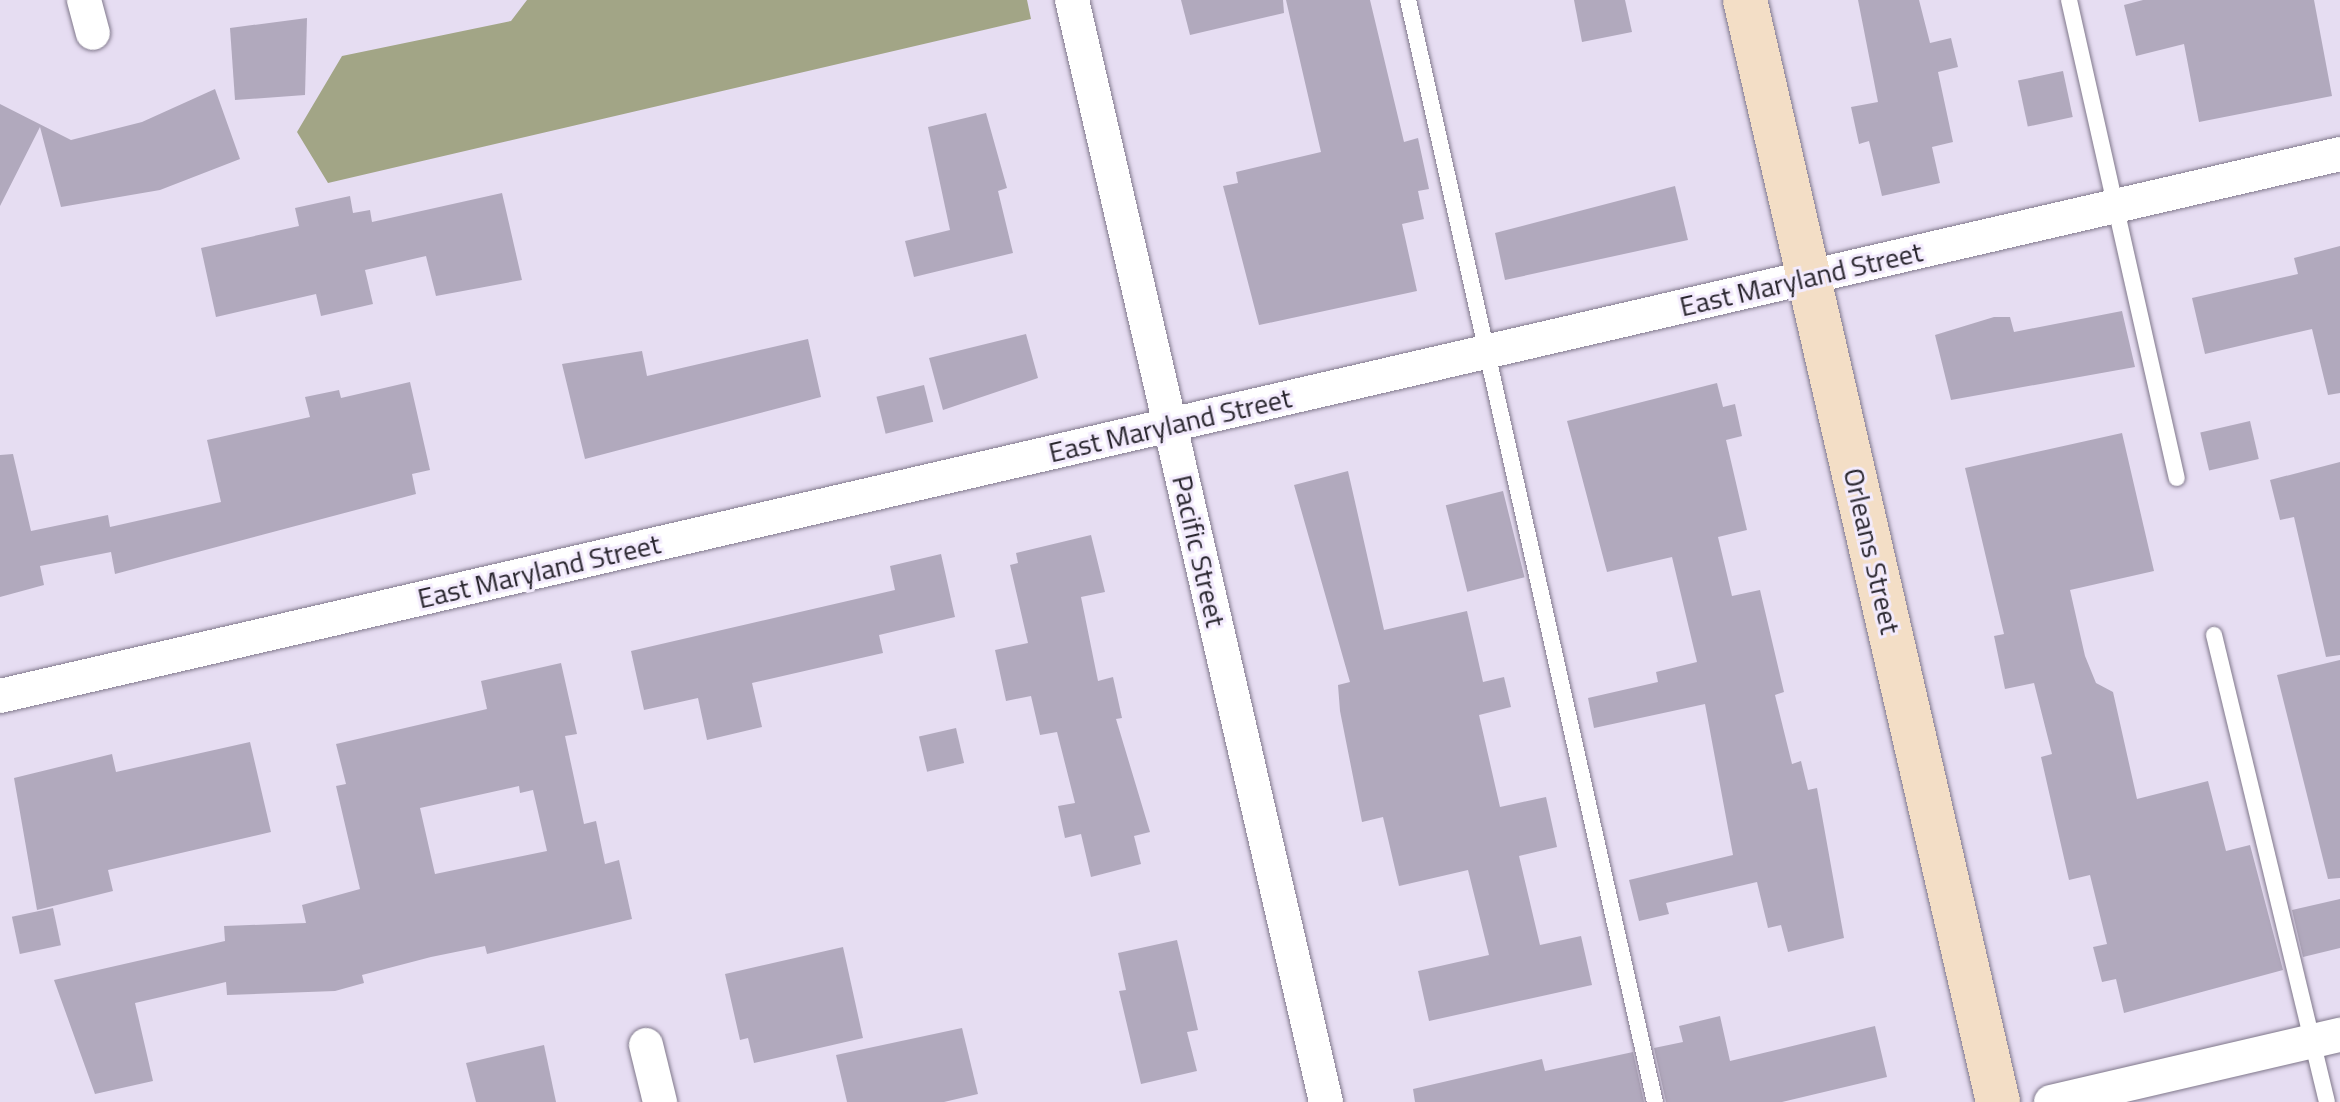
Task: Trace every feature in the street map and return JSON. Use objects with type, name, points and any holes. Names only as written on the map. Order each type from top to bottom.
[{"type":"main road","name":"Orleans Street","points":[[1745,0],[1998,1102]]},
{"type":"street","points":[[84,0],[93,33]]},
{"type":"street","name":"Pacific Street","points":[[1072,0],[1326,1102]]},
{"type":"street","name":"East Maryland Street","points":[[0,696],[2340,154]]},
{"type":"street","points":[[2051,1102],[2326,1038]]},
{"type":"street","points":[[646,1045],[660,1102]]},
{"type":"lane","points":[[1408,0],[1655,1102]]},
{"type":"lane","points":[[2069,0],[2177,478]]},
{"type":"lane","points":[[2214,635],[2326,1038],[2327,1102]]},
{"type":"green space","points":[[527,0],[1027,0],[1031,19],[328,183],[297,132],[342,56],[511,21]]},
{"type":"building","points":[[1181,0],[1283,0],[1284,13],[1190,35]]},
{"type":"building","points":[[1286,0],[1370,0],[1404,142],[1418,138],[1429,189],[1418,191],[1424,219],[1402,224],[1417,291],[1259,325],[1223,186],[1238,183],[1236,172],[1321,152]]},
{"type":"building","points":[[1574,0],[1625,0],[1632,32],[1582,42]]},
{"type":"building","points":[[1858,0],[1919,0],[1930,43],[1951,38],[1958,67],[1938,72],[1953,142],[1932,147],[1940,183],[1882,196],[1869,141],[1859,144],[1851,107],[1878,102]]},
{"type":"building","points":[[2143,0],[2314,0],[2332,96],[2199,122],[2184,44],[2136,56],[2124,5]]},
{"type":"building","points":[[307,18],[305,95],[235,100],[230,28]]},
{"type":"building","points":[[2063,71],[2073,117],[2028,127],[2018,81]]},
{"type":"building","points":[[215,89],[240,159],[160,190],[61,207],[40,127],[0,206],[0,104],[71,140],[142,122]]},
{"type":"building","points":[[986,113],[1007,188],[998,191],[1013,253],[914,277],[905,241],[950,230],[928,127]]},
{"type":"building","points":[[1675,186],[1688,240],[1505,280],[1495,233]]},
{"type":"building","points":[[502,193],[522,280],[436,296],[426,256],[365,270],[373,304],[321,316],[316,294],[216,317],[201,248],[299,226],[295,208],[350,196],[353,213],[370,210],[372,222]]},
{"type":"building","points":[[2340,246],[2340,393],[2328,395],[2312,329],[2205,354],[2192,298],[2298,274],[2294,258]]},
{"type":"building","points":[[2122,311],[2135,367],[1951,400],[1935,335],[1994,317],[2010,317],[2014,332]]},
{"type":"building","points":[[1026,334],[1038,378],[943,410],[929,358]]},
{"type":"building","points":[[808,339],[821,397],[585,459],[562,364],[642,351],[647,376]]},
{"type":"building","points":[[410,382],[430,470],[412,474],[416,494],[115,574],[111,552],[40,566],[44,585],[0,597],[0,455],[13,454],[31,531],[108,515],[110,527],[221,502],[207,440],[310,417],[305,397],[339,390],[341,398]]},
{"type":"building","points":[[1717,383],[1723,407],[1735,404],[1742,436],[1726,440],[1747,530],[1718,537],[1732,596],[1760,590],[1784,692],[1775,695],[1792,764],[1801,761],[1808,790],[1817,788],[1844,938],[1788,952],[1781,925],[1768,928],[1757,882],[1666,903],[1669,914],[1639,921],[1629,880],[1733,855],[1705,704],[1594,728],[1588,698],[1658,682],[1656,672],[1697,662],[1672,557],[1607,572],[1567,421]]},
{"type":"building","points":[[924,385],[933,422],[886,434],[876,397]]},
{"type":"building","points":[[2250,421],[2259,459],[2209,470],[2200,432]]},
{"type":"building","points":[[2122,433],[2154,571],[2070,590],[2085,656],[2096,683],[2113,692],[2137,799],[2208,781],[2226,851],[2250,845],[2283,970],[2124,1013],[2116,979],[2102,982],[2093,947],[2107,944],[2090,875],[2069,880],[2041,757],[2052,754],[2034,683],[2005,689],[1994,636],[2004,634],[1965,468]]},
{"type":"building","points":[[2340,462],[2340,655],[2326,657],[2294,517],[2280,520],[2270,480]]},
{"type":"building","points":[[1348,471],[1384,630],[1467,611],[1483,682],[1504,677],[1511,707],[1479,715],[1500,807],[1546,797],[1557,847],[1519,856],[1540,945],[1581,936],[1592,985],[1429,1021],[1418,971],[1489,955],[1468,870],[1399,886],[1383,817],[1362,822],[1340,711],[1338,685],[1350,682],[1294,485]]},
{"type":"building","points":[[1503,491],[1525,577],[1467,592],[1446,505]]},
{"type":"building","points":[[1091,535],[1105,592],[1081,597],[1098,681],[1113,677],[1122,718],[1116,719],[1150,832],[1134,836],[1141,864],[1091,877],[1081,834],[1065,838],[1058,806],[1075,803],[1057,732],[1040,735],[1031,696],[1006,701],[995,650],[1028,643],[1010,565],[1018,563],[1016,553]]},
{"type":"building","points":[[941,554],[955,617],[879,635],[883,653],[752,683],[762,727],[707,740],[698,698],[644,710],[631,651],[895,590],[890,566]]},
{"type":"building","points":[[2340,660],[2340,878],[2328,879],[2277,675]]},
{"type":"building","points":[[561,663],[577,734],[565,736],[584,824],[596,821],[605,864],[619,860],[632,919],[487,954],[485,946],[431,957],[362,975],[364,983],[335,991],[227,995],[226,982],[135,1003],[153,1081],[95,1094],[54,980],[225,941],[224,926],[306,923],[302,905],[360,889],[336,786],[346,784],[336,744],[487,709],[481,681]],"holes":[[[519,786],[520,793],[533,790],[547,851],[435,874],[420,808]]]},
{"type":"building","points":[[956,728],[964,763],[927,772],[919,737]]},
{"type":"building","points":[[250,742],[271,832],[108,870],[113,891],[37,910],[14,778],[112,754],[116,772]]},
{"type":"building","points":[[2340,899],[2340,948],[2303,957],[2292,910]]},
{"type":"building","points":[[53,908],[61,945],[20,954],[12,917]]},
{"type":"building","points":[[1177,940],[1198,1030],[1187,1032],[1197,1071],[1141,1084],[1119,991],[1126,990],[1118,953]]},
{"type":"building","points":[[843,947],[863,1038],[754,1063],[748,1038],[740,1040],[725,974]]},
{"type":"building","points":[[1720,1016],[1730,1061],[1875,1026],[1887,1077],[1782,1102],[1666,1102],[1654,1048],[1683,1042],[1679,1026]]},
{"type":"building","points":[[962,1028],[978,1094],[944,1102],[847,1102],[836,1055]]},
{"type":"building","points":[[544,1045],[556,1102],[476,1102],[466,1063]]},
{"type":"building","points":[[1633,1052],[1644,1102],[1415,1102],[1413,1089],[1542,1059],[1545,1071]]}]
